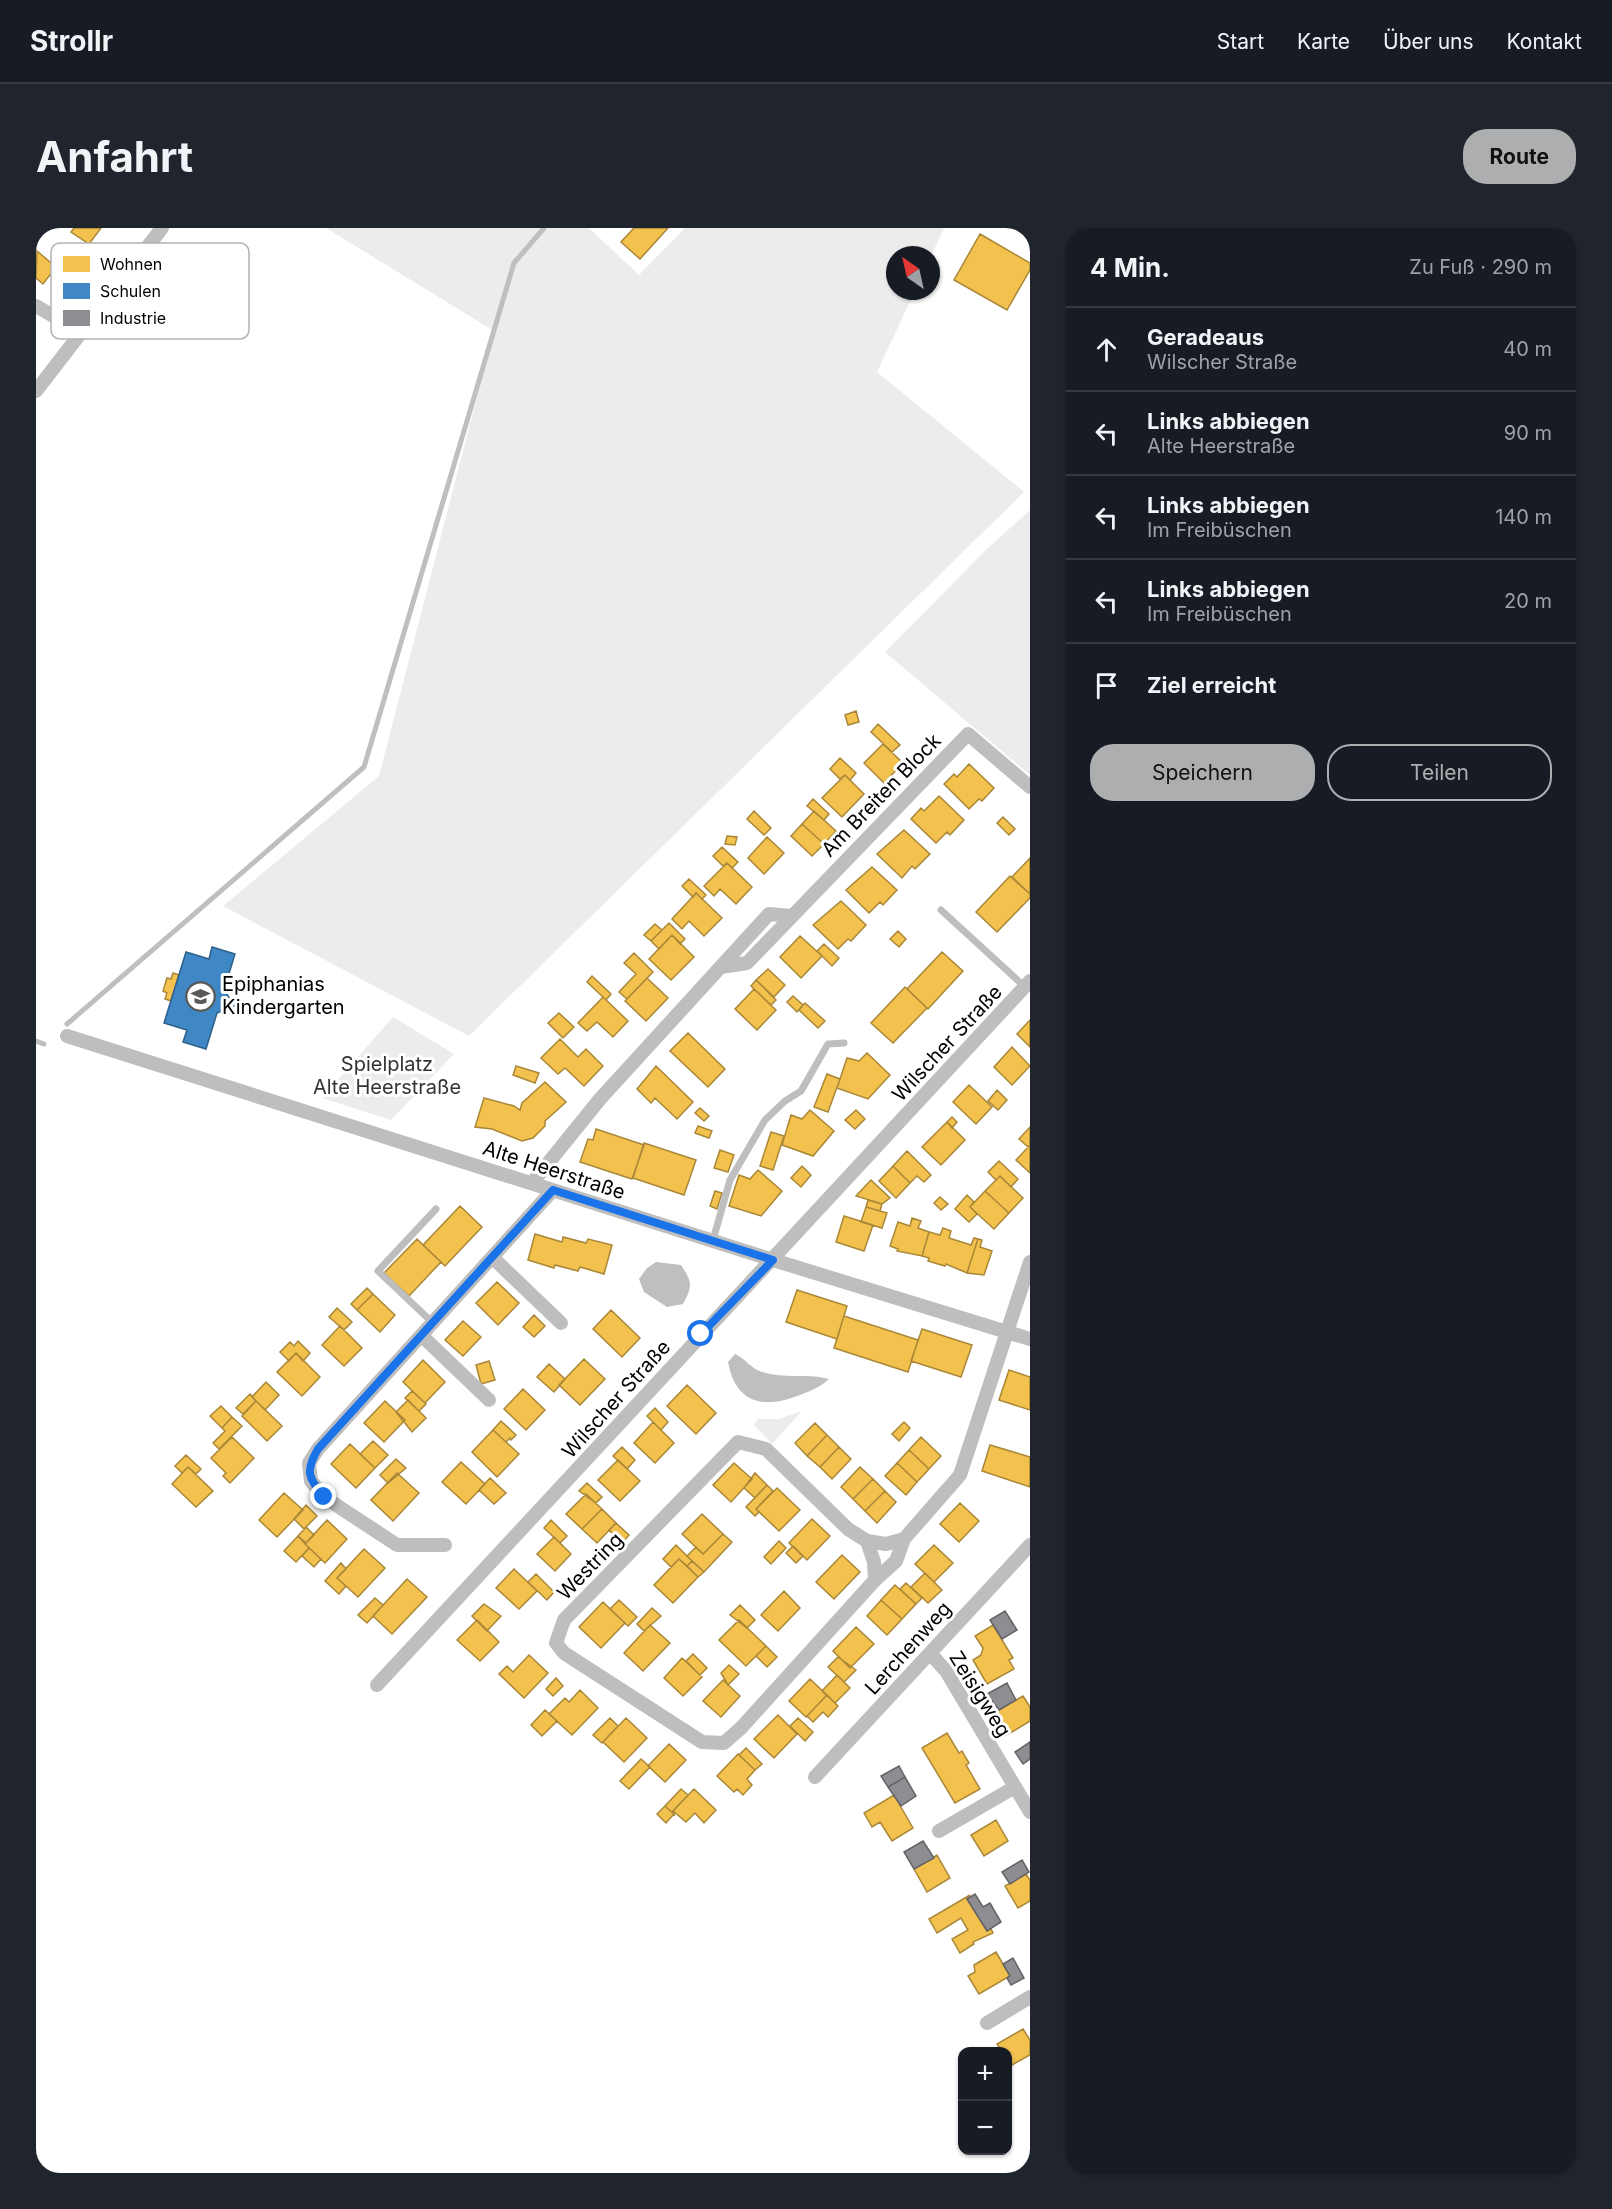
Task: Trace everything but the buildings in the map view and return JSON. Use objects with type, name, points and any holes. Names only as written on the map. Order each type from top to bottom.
[{"type":"street","points":[[150,243],[162,228]]},
{"type":"street","points":[[36,306],[51,315]]},
{"type":"street","points":[[36,391],[76,339]]},
{"type":"street","name":"Am Breiten Block","points":[[532,1183],[600,1099],[769,914],[791,916],[968,734],[1030,787]]},
{"type":"street","name":"Wilscher Straße","points":[[377,1685],[1027,984]]},
{"type":"street","name":"Alte Heerstraße","points":[[67,1036],[1030,1339]]},
{"type":"street","points":[[446,1545],[397,1545],[324,1497],[311,1481],[309,1463],[318,1449],[553,1190]]},
{"type":"street","points":[[493,1258],[561,1323]]},
{"type":"street","name":"Westring","points":[[867,1541],[848,1529],[766,1449],[738,1442],[564,1620],[556,1643],[564,1653],[702,1742],[724,1743],[741,1728],[875,1580],[896,1561],[904,1539],[960,1475],[1030,1262]]},
{"type":"street","points":[[422,1336],[489,1400]]},
{"type":"street","points":[[875,1580],[874,1562],[867,1541],[886,1544],[904,1539]]},
{"type":"street","name":"Lerchenweg","points":[[815,1777],[1030,1545]]},
{"type":"street","name":"Zeisigweg","points":[[930,1653],[946,1671],[1030,1812]]},
{"type":"street","points":[[939,1832],[1015,1787]]},
{"type":"street","points":[[987,2023],[1030,1996]]},
{"type":"lane","points":[[940,910],[1027,984]]},
{"type":"lane","points":[[713,1240],[730,1179],[765,1120],[785,1101],[801,1091],[828,1044],[844,1043]]},
{"type":"lane","points":[[433,1323],[378,1271],[436,1209]]},
{"type":"green space","points":[[326,228],[589,228],[639,275],[685,228],[944,228],[936,246],[886,246],[886,300],[911,300],[877,372],[1024,492],[469,1036],[223,906],[379,776],[494,331]]},
{"type":"green space","points":[[1030,510],[1030,775],[885,652],[988,548]]},
{"type":"green space","name":"Spielplatz Alte Heerstraße","points":[[393,1017],[454,1054],[391,1120],[322,1098]]},
{"type":"green space","points":[[802,1411],[772,1444],[754,1425],[758,1419],[779,1419]]},
{"type":"shaded area","points":[[656,1262],[681,1265],[685,1271],[690,1288],[683,1304],[667,1307],[644,1292],[639,1279],[647,1268]]},
{"type":"shaded area","points":[[735,1354],[762,1372],[829,1379],[815,1388],[787,1399],[775,1402],[754,1400],[745,1395],[732,1376],[728,1362]]},
{"type":"waterway","points":[[67,1024],[364,767],[514,263],[544,228]]},
{"type":"waterway","points":[[36,1041],[44,1044]]},
{"type":"place","name":"Epiphanias Kindergarten","points":[[201,996]]},
{"type":"route","points":[[324,1497],[311,1481],[309,1463],[318,1449],[553,1190],[773,1260],[701,1334]]}]
